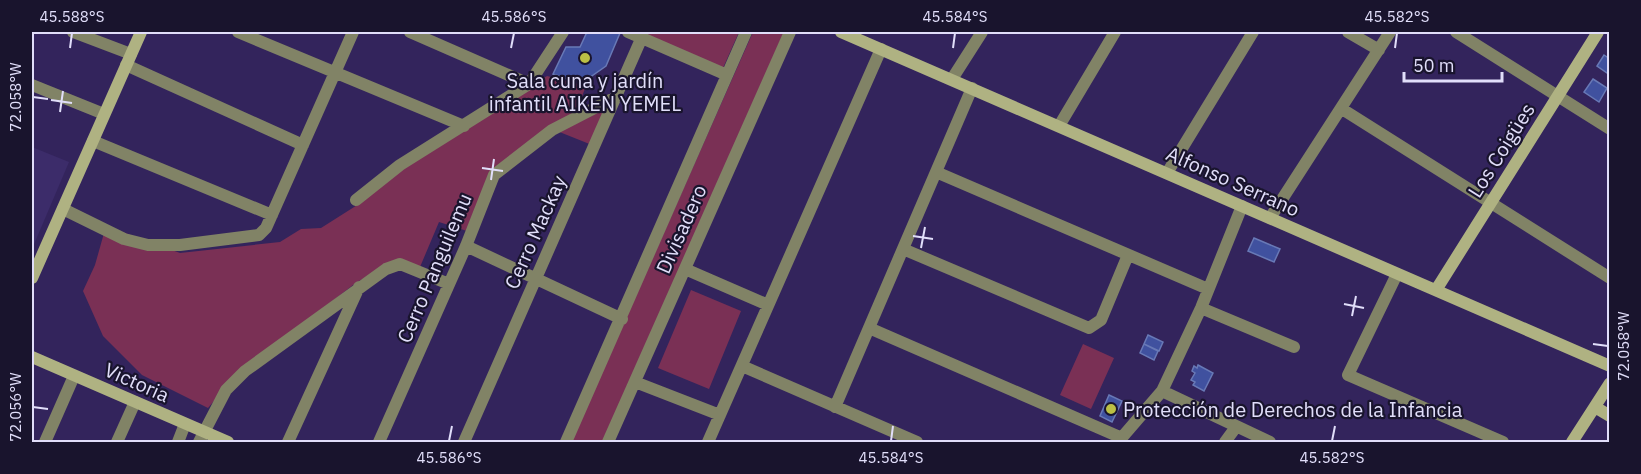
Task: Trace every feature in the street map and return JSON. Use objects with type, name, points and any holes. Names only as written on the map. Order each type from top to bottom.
[{"type":"street","points":[[73,32],[303,145]]},
{"type":"street","points":[[32,278],[141,32]]},
{"type":"street","points":[[238,32],[464,126]]},
{"type":"street","points":[[63,209],[124,239],[148,245],[180,245],[259,235],[272,215],[353,32]]},
{"type":"street","points":[[410,32],[529,84]]},
{"type":"street","points":[[356,200],[400,165],[529,84],[563,32]]},
{"type":"street","points":[[628,32],[727,75]]},
{"type":"street","name":"Divisadero","points":[[566,442],[622,319],[746,32]]},
{"type":"street","name":"Divisadero","points":[[608,442],[790,32]]},
{"type":"street","name":"Alfonso Serrano","points":[[841,32],[1610,366]]},
{"type":"street","points":[[952,79],[982,32]]},
{"type":"street","points":[[1059,126],[1115,32]]},
{"type":"street","points":[[1167,173],[1253,32]]},
{"type":"street","points":[[1348,32],[1379,50]]},
{"type":"street","points":[[1270,219],[1390,32]]},
{"type":"street","points":[[1456,32],[1610,129]]},
{"type":"street","name":"Los Coigües","points":[[1436,290],[1598,32]]},
{"type":"street","name":"Cerro Mackay","points":[[464,442],[642,37]]},
{"type":"street","points":[[708,442],[881,49]]},
{"type":"street","points":[[33,88],[104,114]]},
{"type":"street","points":[[835,407],[972,88]]},
{"type":"street","name":"Cerro Panguilemu","points":[[379,442],[466,246],[494,175],[552,130],[616,97]]},
{"type":"street","points":[[1342,109],[1610,278]]},
{"type":"street","points":[[93,141],[272,215]]},
{"type":"street","points":[[936,172],[1208,289]]},
{"type":"street","points":[[869,328],[1120,440],[1162,391],[1201,308],[1242,206]]},
{"type":"street","points":[[466,246],[622,319]]},
{"type":"street","points":[[903,249],[1089,328],[1101,320],[1128,255]]},
{"type":"street","points":[[201,437],[226,390],[245,370],[360,286],[400,264],[449,284]]},
{"type":"street","points":[[685,269],[768,305]]},
{"type":"street","points":[[1397,274],[1348,375],[1503,442]]},
{"type":"street","points":[[288,442],[360,286]]},
{"type":"street","points":[[1201,308],[1294,347]]},
{"type":"street","name":"Victoria","points":[[32,357],[185,424],[201,437],[228,442]]},
{"type":"street","points":[[742,366],[917,442]]},
{"type":"street","points":[[45,442],[74,376]]},
{"type":"street","points":[[635,382],[720,415]]},
{"type":"street","points":[[1572,442],[1610,383]]},
{"type":"street","points":[[1162,391],[1270,442]]},
{"type":"street","points":[[117,442],[135,402]]},
{"type":"street","points":[[1594,407],[1610,416]]},
{"type":"street","points":[[178,442],[185,424]]},
{"type":"street","points":[[1225,442],[1236,427]]},
{"type":"shaded area","points":[[640,32],[739,32],[723,68]]},
{"type":"shaded area","points":[[753,32],[784,32],[604,442],[571,442]]},
{"type":"shaded area","points":[[547,76],[586,86],[576,112],[494,170],[467,231],[439,222],[420,267],[399,260],[357,282],[236,375],[208,408],[142,375],[103,336],[83,291],[95,265],[106,226],[180,253],[280,242],[301,229],[321,228],[362,202],[411,160]]},
{"type":"shaded area","points":[[609,105],[592,145],[557,131]]},
{"type":"shaded area","points":[[32,147],[69,162],[32,249]]},
{"type":"shaded area","points":[[691,290],[741,311],[709,389],[658,368]]},
{"type":"shaded area","points":[[1083,344],[1114,358],[1091,409],[1060,395]]},
{"type":"building","name":"Sala cuna y jardín infantil AIKEN YEMEL","points":[[587,32],[620,33],[606,66],[586,80],[567,79],[553,74],[566,47],[580,47]]},
{"type":"building","points":[[1604,55],[1610,59],[1610,75],[1597,66]]},
{"type":"building","points":[[1593,79],[1607,88],[1599,102],[1584,92]]},
{"type":"building","points":[[1254,238],[1280,249],[1274,262],[1248,251]]},
{"type":"building","points":[[1148,335],[1163,342],[1159,351],[1144,344]]},
{"type":"building","points":[[1144,344],[1158,351],[1154,360],[1140,353]]},
{"type":"building","points":[[1198,365],[1213,373],[1204,391],[1193,385],[1195,382],[1191,380],[1195,373],[1192,371],[1194,366],[1197,368]]},
{"type":"building","name":"Protección de Derechos de la Infancia","points":[[1109,395],[1122,401],[1112,422],[1100,416]]},
{"type":"place","name":"Sala cuna y jardín infantil AIKEN YEMEL","points":[[585,58]]},
{"type":"place","name":"Protección de Derechos de la Infancia","points":[[1111,409]]}]
